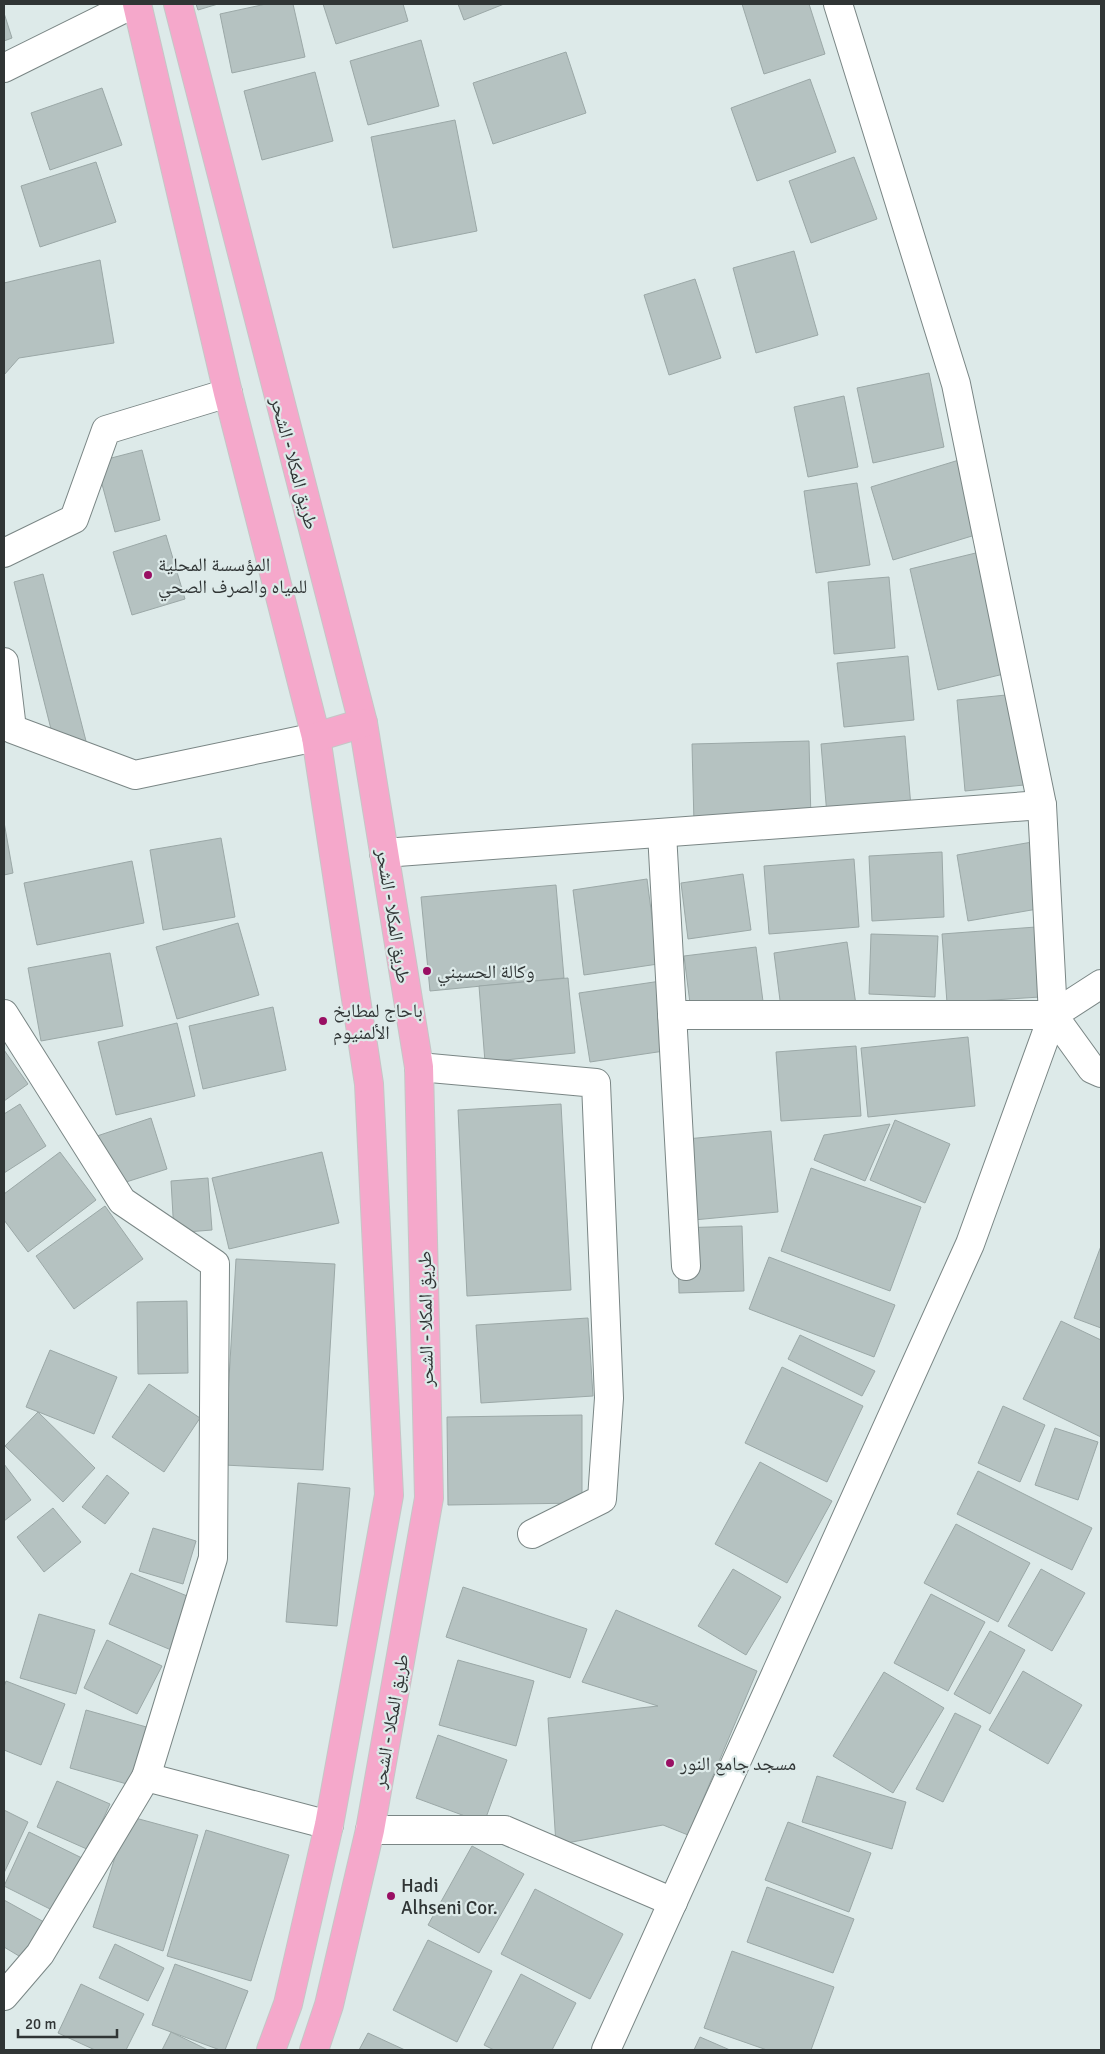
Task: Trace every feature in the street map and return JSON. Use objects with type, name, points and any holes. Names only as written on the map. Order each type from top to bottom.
[{"type":"highway","points":[[137,4],[228,392],[316,736],[369,1084],[390,1494],[329,1825],[288,2004],[271,2050]]},
{"type":"highway","name":"طريق المكلا - الشحر","points":[[178,4],[363,723],[419,1068],[429,1498],[370,1830],[329,2004],[314,2050]]},
{"type":"highway","points":[[316,736],[363,723]]},
{"type":"street","points":[[4,68],[133,4]]},
{"type":"street","points":[[606,2050],[970,1244],[1053,1015],[1042,805],[956,384],[838,4]]},
{"type":"street","points":[[4,553],[74,519],[106,430],[228,392]]},
{"type":"street","points":[[4,662],[12,729],[135,774],[316,736]]},
{"type":"street","points":[[384,853],[1042,805]]},
{"type":"street","points":[[662,833],[686,1266]]},
{"type":"street","points":[[672,1015],[1053,1015],[1101,984]]},
{"type":"street","points":[[4,1014],[122,1201],[214,1264],[213,1558],[146,1777],[40,1954],[4,1996]]},
{"type":"street","points":[[1053,1015],[1092,1068],[1101,1073]]},
{"type":"street","points":[[419,1068],[596,1083],[609,1398],[602,1499],[532,1534]]},
{"type":"street","points":[[146,1777],[329,1825]]},
{"type":"street","points":[[370,1830],[506,1830],[673,1902]]},
{"type":"building","points":[[196,4],[218,4],[198,10]]},
{"type":"building","points":[[266,4],[293,4],[305,57],[232,73],[220,14]]},
{"type":"building","points":[[323,4],[403,4],[408,21],[336,44]]},
{"type":"building","points":[[458,4],[504,4],[464,20]]},
{"type":"building","points":[[742,4],[809,4],[825,54],[764,74]]},
{"type":"building","points":[[4,13],[12,38],[4,41]]},
{"type":"building","points":[[421,40],[439,106],[368,125],[350,61]]},
{"type":"building","points":[[566,52],[586,113],[493,144],[473,83]]},
{"type":"building","points":[[315,72],[333,141],[262,160],[244,91]]},
{"type":"building","points":[[810,79],[836,152],[757,181],[731,108]]},
{"type":"building","points":[[102,88],[122,145],[50,170],[31,113]]},
{"type":"building","points":[[455,120],[477,231],[393,248],[371,137]]},
{"type":"building","points":[[854,157],[877,219],[811,243],[789,181]]},
{"type":"building","points":[[96,162],[116,222],[40,247],[21,186]]},
{"type":"building","points":[[794,251],[818,335],[756,353],[733,268]]},
{"type":"building","points":[[100,260],[114,343],[19,358],[4,375],[4,283]]},
{"type":"building","points":[[695,279],[721,358],[669,375],[644,295]]},
{"type":"building","points":[[929,373],[944,447],[873,463],[857,388]]},
{"type":"building","points":[[844,396],[858,467],[808,477],[794,407]]},
{"type":"building","points":[[142,450],[160,520],[115,532],[96,462]]},
{"type":"building","points":[[972,456],[995,529],[893,560],[871,487]]},
{"type":"building","points":[[857,483],[870,565],[816,573],[804,491]]},
{"type":"building","points":[[166,535],[185,599],[132,615],[113,552]]},
{"type":"building","points":[[988,550],[1016,671],[938,690],[910,569]]},
{"type":"building","points":[[43,574],[86,741],[56,749],[14,582]]},
{"type":"building","points":[[889,577],[895,648],[834,654],[828,582]]},
{"type":"building","points":[[908,656],[914,720],[844,727],[837,663]]},
{"type":"building","points":[[1016,694],[1024,785],[965,791],[957,700]]},
{"type":"building","points":[[905,736],[911,807],[827,815],[821,744]]},
{"type":"building","points":[[809,741],[811,820],[694,824],[692,744]]},
{"type":"building","points":[[4,822],[13,873],[4,875]]},
{"type":"building","points":[[221,838],[235,917],[163,930],[150,850]]},
{"type":"building","points":[[1038,841],[1049,907],[968,921],[957,855]]},
{"type":"building","points":[[942,852],[944,917],[872,921],[869,856]]},
{"type":"building","points":[[854,859],[859,927],[769,934],[764,866]]},
{"type":"building","points":[[132,861],[144,923],[37,945],[24,883]]},
{"type":"building","points":[[743,874],[751,930],[688,939],[681,883]]},
{"type":"building","points":[[647,879],[658,964],[584,975],[573,890]]},
{"type":"building","points":[[556,885],[564,978],[430,991],[421,897]]},
{"type":"building","points":[[238,923],[259,995],[177,1019],[156,947]]},
{"type":"building","points":[[1036,927],[1040,997],[947,1003],[942,934]]},
{"type":"building","points":[[871,934],[938,936],[935,997],[869,994]]},
{"type":"building","points":[[847,942],[856,1005],[782,1016],[774,953]]},
{"type":"building","points":[[756,947],[765,1017],[693,1027],[684,956]]},
{"type":"building","points":[[110,953],[123,1026],[41,1041],[28,968]]},
{"type":"building","points":[[568,978],[575,1053],[485,1062],[479,986]]},
{"type":"building","points":[[661,981],[671,1050],[590,1062],[579,993]]},
{"type":"building","points":[[273,1007],[286,1070],[203,1089],[189,1026]]},
{"type":"building","points":[[177,1023],[195,1096],[116,1115],[98,1042]]},
{"type":"building","points":[[968,1037],[975,1106],[868,1117],[861,1048]]},
{"type":"building","points":[[856,1046],[861,1116],[781,1121],[776,1052]]},
{"type":"building","points":[[4,1050],[28,1084],[4,1101]]},
{"type":"building","points":[[20,1104],[46,1146],[4,1173],[4,1114]]},
{"type":"building","points":[[561,1104],[571,1290],[467,1296],[458,1110]]},
{"type":"building","points":[[151,1118],[167,1169],[101,1190],[85,1140]]},
{"type":"building","points":[[895,1120],[950,1144],[925,1203],[870,1180]]},
{"type":"building","points":[[890,1124],[865,1181],[814,1160],[824,1135]]},
{"type":"building","points":[[771,1131],[778,1212],[683,1221],[676,1140]]},
{"type":"building","points":[[60,1152],[96,1200],[28,1252],[4,1220],[4,1194]]},
{"type":"building","points":[[322,1152],[339,1223],[229,1249],[212,1178]]},
{"type":"building","points":[[811,1168],[921,1207],[890,1291],[781,1251]]},
{"type":"building","points":[[208,1178],[212,1230],[174,1233],[171,1181]]},
{"type":"building","points":[[105,1206],[143,1259],[74,1309],[36,1256]]},
{"type":"building","points":[[742,1226],[744,1291],[679,1293],[677,1228]]},
{"type":"building","points":[[1101,1246],[1101,1328],[1074,1318]]},
{"type":"building","points":[[769,1257],[895,1305],[874,1357],[749,1309]]},
{"type":"building","points":[[236,1259],[335,1264],[323,1470],[224,1465]]},
{"type":"building","points":[[187,1301],[188,1373],[138,1374],[137,1302]]},
{"type":"building","points":[[588,1318],[593,1396],[481,1403],[476,1325]]},
{"type":"building","points":[[1061,1321],[1101,1340],[1101,1437],[1023,1399]]},
{"type":"building","points":[[800,1335],[875,1371],[862,1396],[788,1359]]},
{"type":"building","points":[[50,1350],[117,1377],[94,1434],[26,1407]]},
{"type":"building","points":[[782,1367],[863,1406],[827,1482],[745,1443]]},
{"type":"building","points":[[149,1384],[200,1418],[164,1472],[112,1437]]},
{"type":"building","points":[[1003,1406],[1045,1425],[1020,1482],[978,1463]]},
{"type":"building","points":[[38,1412],[95,1468],[63,1502],[5,1446]]},
{"type":"building","points":[[582,1415],[582,1503],[448,1505],[447,1417]]},
{"type":"building","points":[[1055,1428],[1098,1442],[1078,1500],[1035,1485]]},
{"type":"building","points":[[760,1462],[832,1501],[787,1583],[715,1544]]},
{"type":"building","points":[[4,1464],[31,1500],[4,1521]]},
{"type":"building","points":[[978,1471],[1092,1528],[1072,1570],[957,1514]]},
{"type":"building","points":[[107,1475],[129,1493],[105,1524],[82,1507]]},
{"type":"building","points":[[298,1483],[350,1488],[337,1626],[286,1622]]},
{"type":"building","points":[[53,1508],[81,1542],[44,1572],[17,1537]]},
{"type":"building","points":[[956,1524],[1030,1563],[998,1622],[924,1583]]},
{"type":"building","points":[[153,1528],[196,1541],[183,1584],[139,1571]]},
{"type":"building","points":[[733,1569],[781,1597],[746,1655],[698,1626]]},
{"type":"building","points":[[1041,1569],[1085,1593],[1052,1651],[1008,1626]]},
{"type":"building","points":[[131,1573],[197,1600],[176,1652],[109,1624]]},
{"type":"building","points":[[463,1587],[587,1629],[570,1678],[446,1637]]},
{"type":"building","points":[[931,1594],[985,1622],[948,1691],[894,1663]]},
{"type":"building","points":[[616,1610],[757,1671],[688,1835],[663,1825],[556,1845],[548,1718],[658,1706],[582,1682]]},
{"type":"building","points":[[39,1614],[95,1630],[76,1694],[20,1678]]},
{"type":"building","points":[[990,1631],[1025,1650],[990,1714],[954,1694]]},
{"type":"building","points":[[107,1640],[162,1666],[137,1714],[84,1688]]},
{"type":"building","points":[[458,1660],[534,1681],[516,1746],[439,1725]]},
{"type":"building","points":[[1023,1671],[1082,1705],[1048,1764],[989,1730]]},
{"type":"building","points":[[884,1672],[944,1708],[893,1793],[833,1756]]},
{"type":"building","points":[[6,1681],[65,1704],[41,1765],[4,1750],[4,1687]]},
{"type":"building","points":[[86,1710],[150,1728],[134,1786],[70,1768]]},
{"type":"building","points":[[955,1713],[981,1726],[943,1802],[916,1789]]},
{"type":"building","points":[[438,1735],[507,1760],[484,1823],[416,1798]]},
{"type":"building","points":[[817,1776],[906,1802],[892,1849],[802,1822]]},
{"type":"building","points":[[57,1781],[110,1804],[89,1850],[37,1827]]},
{"type":"building","points":[[4,1810],[28,1822],[4,1873]]},
{"type":"building","points":[[128,1816],[198,1835],[163,1951],[93,1927]]},
{"type":"building","points":[[788,1822],[871,1853],[849,1912],[765,1880]]},
{"type":"building","points":[[206,1830],[289,1855],[251,1981],[167,1956]]},
{"type":"building","points":[[29,1832],[86,1860],[60,1914],[4,1886]]},
{"type":"building","points":[[472,1846],[524,1874],[479,1953],[428,1925]]},
{"type":"building","points":[[767,1887],[854,1919],[833,1973],[747,1942]]},
{"type":"building","points":[[535,1889],[623,1934],[590,1999],[501,1954]]},
{"type":"building","points":[[4,1900],[44,1922],[24,1959],[4,1947]]},
{"type":"building","points":[[428,1940],[492,1971],[457,2042],[393,2010]]},
{"type":"building","points":[[115,1944],[164,1968],[148,2001],[99,1978]]},
{"type":"building","points":[[732,1951],[834,1987],[811,2050],[767,2050],[704,2028]]},
{"type":"building","points":[[175,1964],[248,1991],[225,2050],[220,2050],[152,2025]]},
{"type":"building","points":[[521,1974],[576,2003],[552,2050],[494,2050],[484,2045]]},
{"type":"building","points":[[81,1984],[144,2014],[126,2050],[95,2050],[58,2033]]},
{"type":"building","points":[[171,2032],[208,2050],[162,2050]]},
{"type":"building","points":[[368,2033],[405,2050],[359,2050]]},
{"type":"building","points":[[700,2037],[730,2050],[694,2050]]},
{"type":"place","name":"المؤسسة المحلية للمياه والصرف الصحي","points":[[148,575]]},
{"type":"place","name":"وكالة الحسيني","points":[[427,971]]},
{"type":"place","name":"باحاج لمطابخ الألمنيوم","points":[[323,1021]]},
{"type":"place","name":"مسجد جامع النور","points":[[670,1763]]},
{"type":"place","name":"Hadi Alhseni Cor.","points":[[391,1896]]}]
